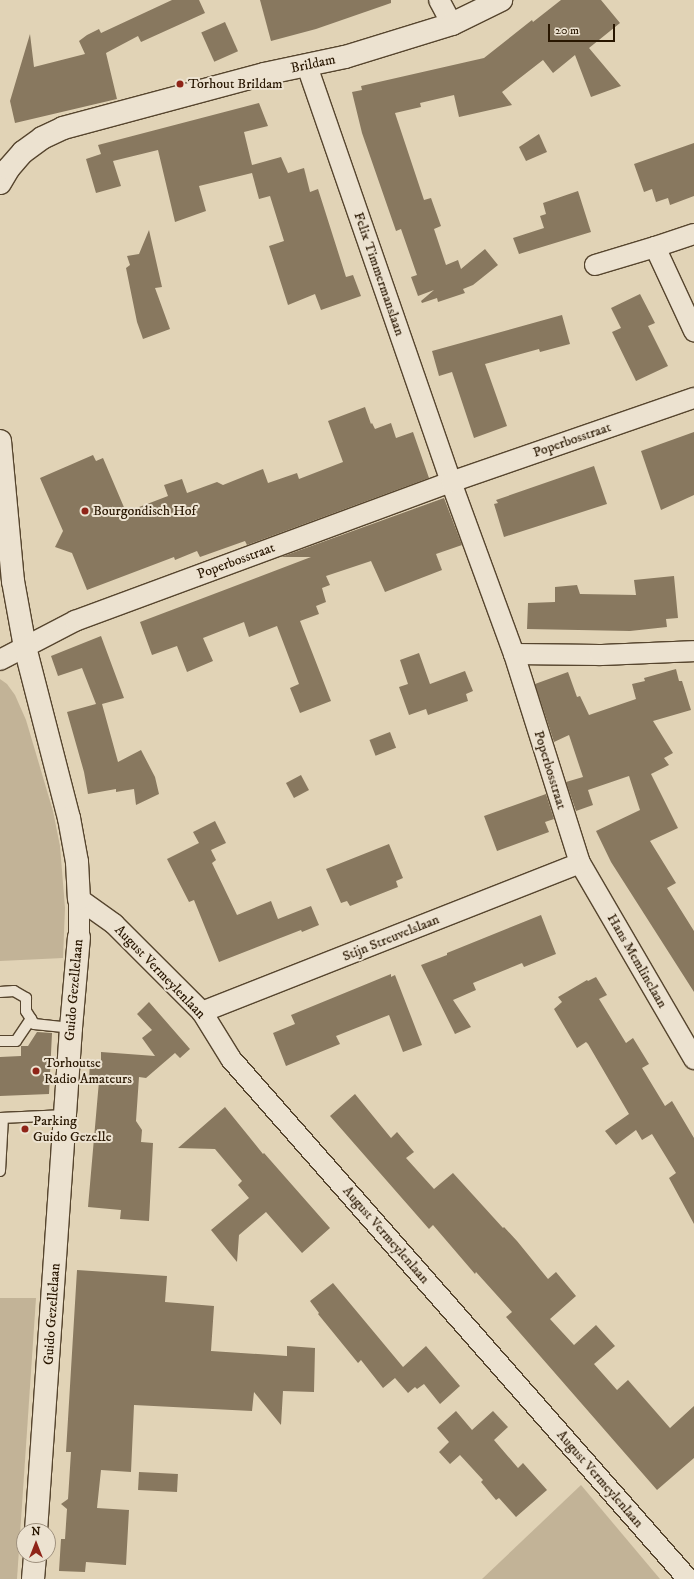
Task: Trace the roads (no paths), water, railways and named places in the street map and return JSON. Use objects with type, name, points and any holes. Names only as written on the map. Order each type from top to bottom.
[{"type":"street","points":[[439,0],[452,24]]},
{"type":"street","name":"Brildam","points":[[0,183],[9,168],[23,152],[42,138],[63,128],[264,74],[346,57],[452,24],[501,0]]},
{"type":"street","name":"Felix Timmermanslaan","points":[[307,66],[451,482]]},
{"type":"street","points":[[595,265],[694,234]]},
{"type":"street","points":[[656,247],[694,332]]},
{"type":"street","name":"Poperbosstraat","points":[[0,660],[75,621],[451,482],[694,398]]},
{"type":"street","name":"Guido Gezellelaan","points":[[0,441],[13,581],[25,647],[69,818],[77,862],[80,899],[79,937],[71,1028],[37,1523]]},
{"type":"street","name":"Poperbosstraat","points":[[451,482],[514,654],[580,863]]},
{"type":"street","points":[[514,654],[600,655],[694,651]]},
{"type":"street","name":"Stijn Streuvelslaan","points":[[202,1012],[580,863]]},
{"type":"street","name":"Hans Memlinclaan","points":[[580,863],[694,1059]]},
{"type":"street","name":"August Vermeylenlaan","points":[[80,899],[114,924],[202,1012],[231,1059],[688,1579]]},
{"type":"street","points":[[33,1579],[34,1563]]},
{"type":"lane","points":[[0,992],[14,991],[26,998],[26,1010],[34,1024],[71,1028]]},
{"type":"lane","points":[[0,1041],[16,1041],[31,1019]]},
{"type":"lane","points":[[0,1171],[1,1118],[66,1115]]},
{"type":"place","name":"Torhout Brildam","points":[[180,84]]},
{"type":"place","name":"Bourgondisch Hof","points":[[85,511]]},
{"type":"place","name":"Torhoutse Radio Amateurs","points":[[36,1071]]},
{"type":"place","name":"Parking Guido Gezelle","points":[[25,1129]]}]
